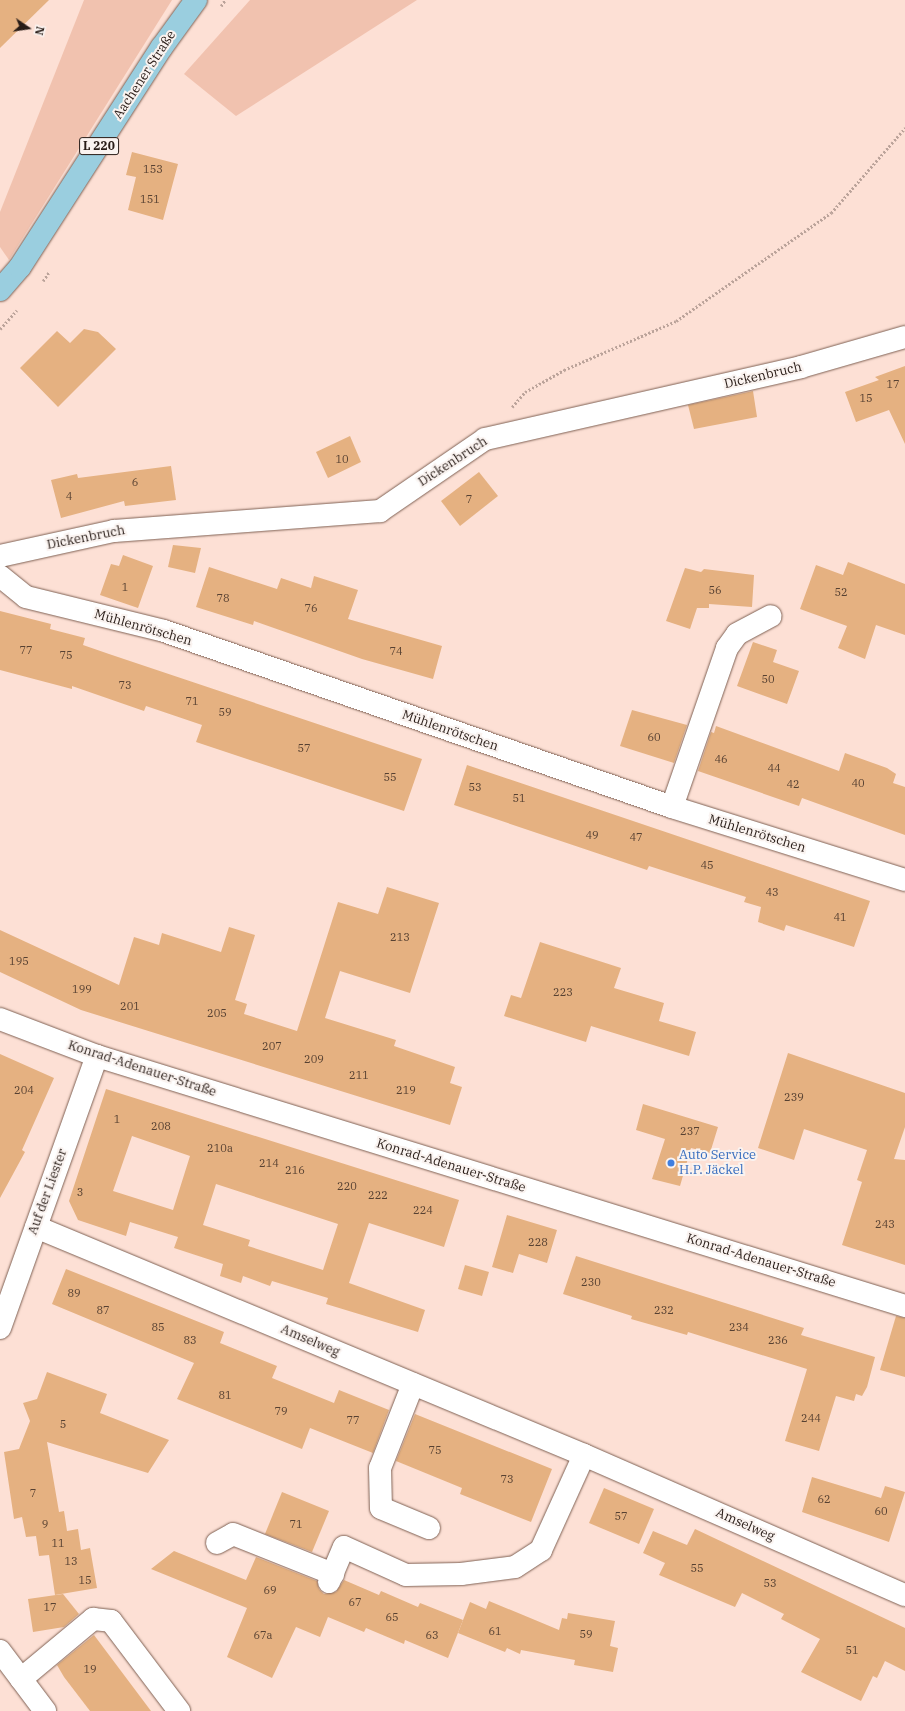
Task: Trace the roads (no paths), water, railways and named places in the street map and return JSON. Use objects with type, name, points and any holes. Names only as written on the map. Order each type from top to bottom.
[{"type":"main road","name":"Aachener Straße","points":[[0,290],[20,267],[162,47],[196,0]]},
{"type":"street","name":"Dickenbruch","points":[[0,556],[114,531],[380,511],[485,439],[801,367],[905,337]]},
{"type":"street","name":"Mühlenrötschen","points":[[0,576],[26,597],[164,631],[672,807],[905,880]]},
{"type":"street","points":[[672,807],[727,648],[737,634],[771,616]]},
{"type":"street","name":"Konrad-Adenauer-Straße","points":[[0,1019],[97,1056],[905,1306]]},
{"type":"street","name":"Auf der Liester","points":[[0,1328],[97,1056]]},
{"type":"street","name":"Amselweg","points":[[36,1227],[584,1455],[905,1595]]},
{"type":"street","points":[[413,1384],[380,1468],[381,1508],[429,1528]]},
{"type":"street","points":[[217,1543],[233,1534],[331,1578],[344,1547],[406,1575],[461,1574],[515,1567],[541,1550],[584,1455]]},
{"type":"street","points":[[21,1679],[93,1619],[111,1621],[179,1711]]},
{"type":"street","points":[[0,1651],[45,1711]]},
{"type":"place","name":"Auto Service H.P. Jäckel","points":[[671,1163]]}]
